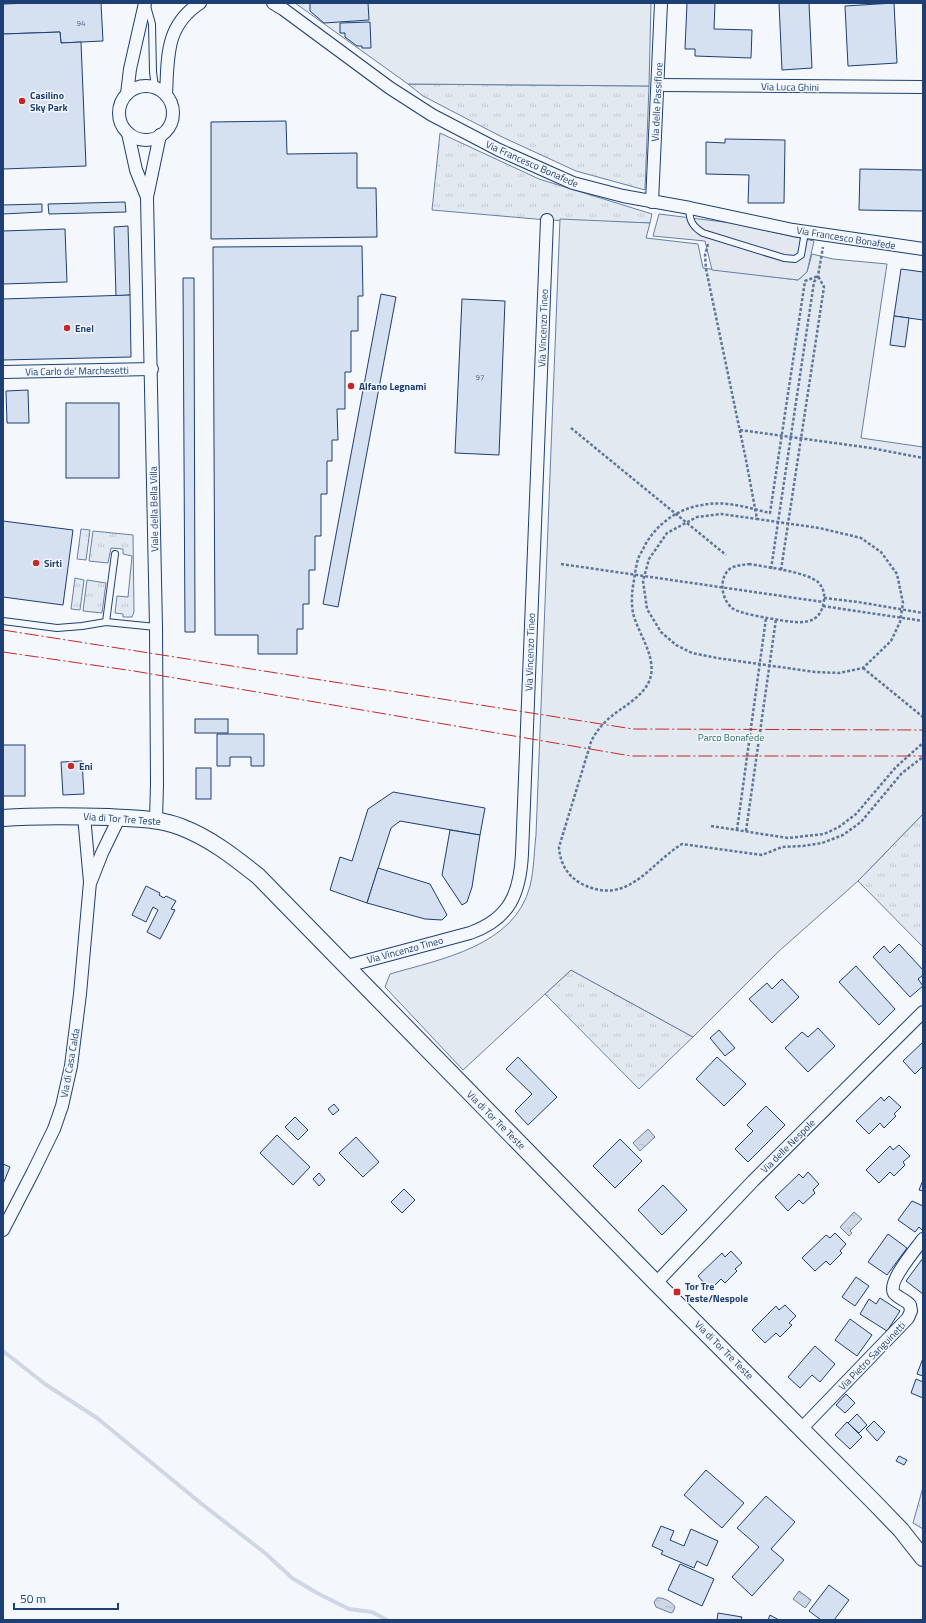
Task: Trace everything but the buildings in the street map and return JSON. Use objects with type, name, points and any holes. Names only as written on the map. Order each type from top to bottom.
[{"type":"street","name":"Viale della Bella Villa","points":[[146,3],[130,69],[127,94],[120,108],[120,117],[122,125],[128,133],[136,170],[147,197]]},
{"type":"street","points":[[127,94],[140,86],[148,86],[155,88],[166,95],[168,56],[173,36],[181,20],[189,11],[200,3]]},
{"type":"street","name":"Via Francesco Bonafede","points":[[273,3],[284,9],[390,88],[432,115],[478,140],[573,183],[652,202],[690,208],[805,232],[923,249]]},
{"type":"street","name":"Via delle Passiflore","points":[[652,202],[661,3]]},
{"type":"street","name":"Via Luca Ghini","points":[[658,85],[923,87]]},
{"type":"street","name":"Viale della Bella Villa","points":[[156,820],[156,628],[152,369],[147,197],[160,136],[172,121],[173,112],[171,103],[166,95]]},
{"type":"street","points":[[128,133],[136,138],[144,140],[160,136]]},
{"type":"street","name":"Via Vincenzo Tineo","points":[[347,966],[470,933],[483,928],[502,913],[514,896],[518,886],[522,854],[547,220]]},
{"type":"street","name":"Via Carlo de' Marchesetti","points":[[3,372],[152,369]]},
{"type":"street","name":"Via di Tor Tre Teste","points":[[3,818],[35,816],[84,816],[156,820],[195,833],[213,843],[241,863],[276,893],[426,1049],[656,1283],[802,1428],[901,1530],[923,1558]]},
{"type":"street","name":"Via di Casa Calda","points":[[3,1230],[48,1142],[59,1114],[71,1066],[77,1024],[90,882],[84,816]]},
{"type":"street","name":"Via di Casa Calda","points":[[90,882],[119,818]]},
{"type":"street","name":"Via delle Nespole","points":[[656,1283],[753,1181],[923,1012]]},
{"type":"street","name":"Via Pietro Sanguinetti","points":[[802,1428],[908,1318],[911,1311],[910,1305],[896,1295],[893,1286],[896,1276],[923,1239]]},
{"type":"lane","name":"Viale della Bella Villa","points":[[146,3],[152,24],[153,72],[155,88]]},
{"type":"lane","points":[[690,208],[690,216],[693,225],[710,236],[792,260],[801,255],[805,232]]},
{"type":"lane","points":[[106,622],[115,554]]},
{"type":"lane","points":[[3,621],[57,628],[106,622],[156,628]]},
{"type":"path","points":[[771,568],[814,282],[818,276],[825,235]]},
{"type":"path","points":[[710,236],[705,255],[706,269],[757,519]]},
{"type":"path","points":[[818,276],[804,281],[770,513],[721,503],[703,504],[675,514],[659,526],[638,557],[632,594],[633,612],[641,636],[650,654],[652,669],[650,680],[642,692],[600,728],[591,742],[560,846],[560,858],[566,870],[574,880],[588,886],[612,891],[629,885],[643,876],[671,851],[682,844],[762,855],[782,847],[822,843],[843,835],[861,822],[902,774],[923,757]]},
{"type":"path","points":[[781,570],[824,287],[818,276]]},
{"type":"path","points":[[571,428],[726,555]]},
{"type":"path","points":[[740,430],[871,448],[923,458]]},
{"type":"path","points":[[721,514],[757,519],[819,528],[861,538],[881,552],[897,574],[903,603],[900,622],[891,641],[863,668],[839,673],[814,672],[759,665],[692,653],[676,645],[661,632],[647,609],[643,581],[649,559],[667,533],[697,517],[721,514]]},
{"type":"path","points":[[561,564],[723,587],[923,621]]},
{"type":"path","points":[[749,564],[781,570],[802,574],[811,578],[819,583],[824,591],[821,612],[809,622],[800,623],[766,618],[733,609],[722,595],[726,575],[730,569],[737,566],[749,564]]},
{"type":"path","points":[[824,598],[923,613]]},
{"type":"path","points":[[737,830],[766,618]]},
{"type":"path","points":[[746,831],[768,666],[776,619]]},
{"type":"path","points":[[863,668],[923,717]]},
{"type":"path","points":[[711,826],[788,838],[824,834],[839,827],[856,814],[896,767],[923,744]]},
{"type":"green space","points":[[295,3],[651,3],[649,86],[408,84]]},
{"type":"green space","points":[[408,84],[649,86],[645,190],[576,171],[500,136],[423,96]]},
{"type":"green space","points":[[440,133],[539,179],[652,214],[650,223],[547,220],[432,210]]},
{"type":"green space","name":"Parco Bonafede","points":[[560,219],[650,223],[646,238],[698,244],[703,268],[798,280],[807,272],[812,254],[833,259],[887,264],[861,438],[923,447],[923,814],[858,881],[778,952],[693,1037],[571,970],[463,1070],[385,987],[390,974],[453,955],[474,947],[493,936],[509,923],[522,906],[530,886],[536,835]]},
{"type":"green space","points":[[81,529],[90,530],[86,560],[77,559]]},
{"type":"green space","points":[[93,531],[133,535],[134,612],[132,617],[123,617],[123,614],[115,613],[117,596],[128,597],[132,556],[123,554],[123,549],[111,548],[108,563],[89,561]]},
{"type":"green space","points":[[75,578],[84,580],[80,610],[71,609]]},
{"type":"green space","points":[[87,580],[106,583],[102,613],[83,611]]},
{"type":"green space","points":[[923,814],[923,947],[858,881]]},
{"type":"green space","points":[[571,970],[693,1037],[639,1089],[545,994]]},
{"type":"green space","points":[[923,1487],[923,1529],[913,1523]]},
{"type":"shaded area","points":[[659,214],[732,223],[814,241],[807,272],[798,280],[712,270],[705,241],[653,236]]},
{"type":"water","points":[[648,1129],[655,1137],[640,1151],[633,1143]]},
{"type":"water","points":[[854,1212],[862,1219],[850,1231],[852,1233],[849,1236],[840,1227]]},
{"type":"water","points":[[799,1591],[811,1600],[805,1608],[793,1599]]},
{"type":"water","points":[[657,1598],[665,1599],[672,1603],[675,1607],[673,1612],[671,1613],[656,1607],[654,1602]]},
{"type":"waterway","points":[[3,1351],[45,1384],[97,1418],[203,1505],[265,1553],[292,1578],[317,1593],[349,1609],[372,1612],[387,1620]]},
{"type":"power","points":[[3,630],[633,729],[923,730]]},
{"type":"power","points":[[3,652],[134,671],[631,756],[923,756]]},
{"type":"place","name":"Casilino Sky Park","points":[[22,101]]},
{"type":"place","name":"Enel","points":[[67,328]]},
{"type":"place","name":"Alfano Legnami","points":[[351,386]]},
{"type":"place","name":"Sirti","points":[[36,563]]},
{"type":"place","name":"Eni","points":[[71,766]]},
{"type":"place","name":"Tor Tre Teste/Nespole","points":[[677,1292]]}]
